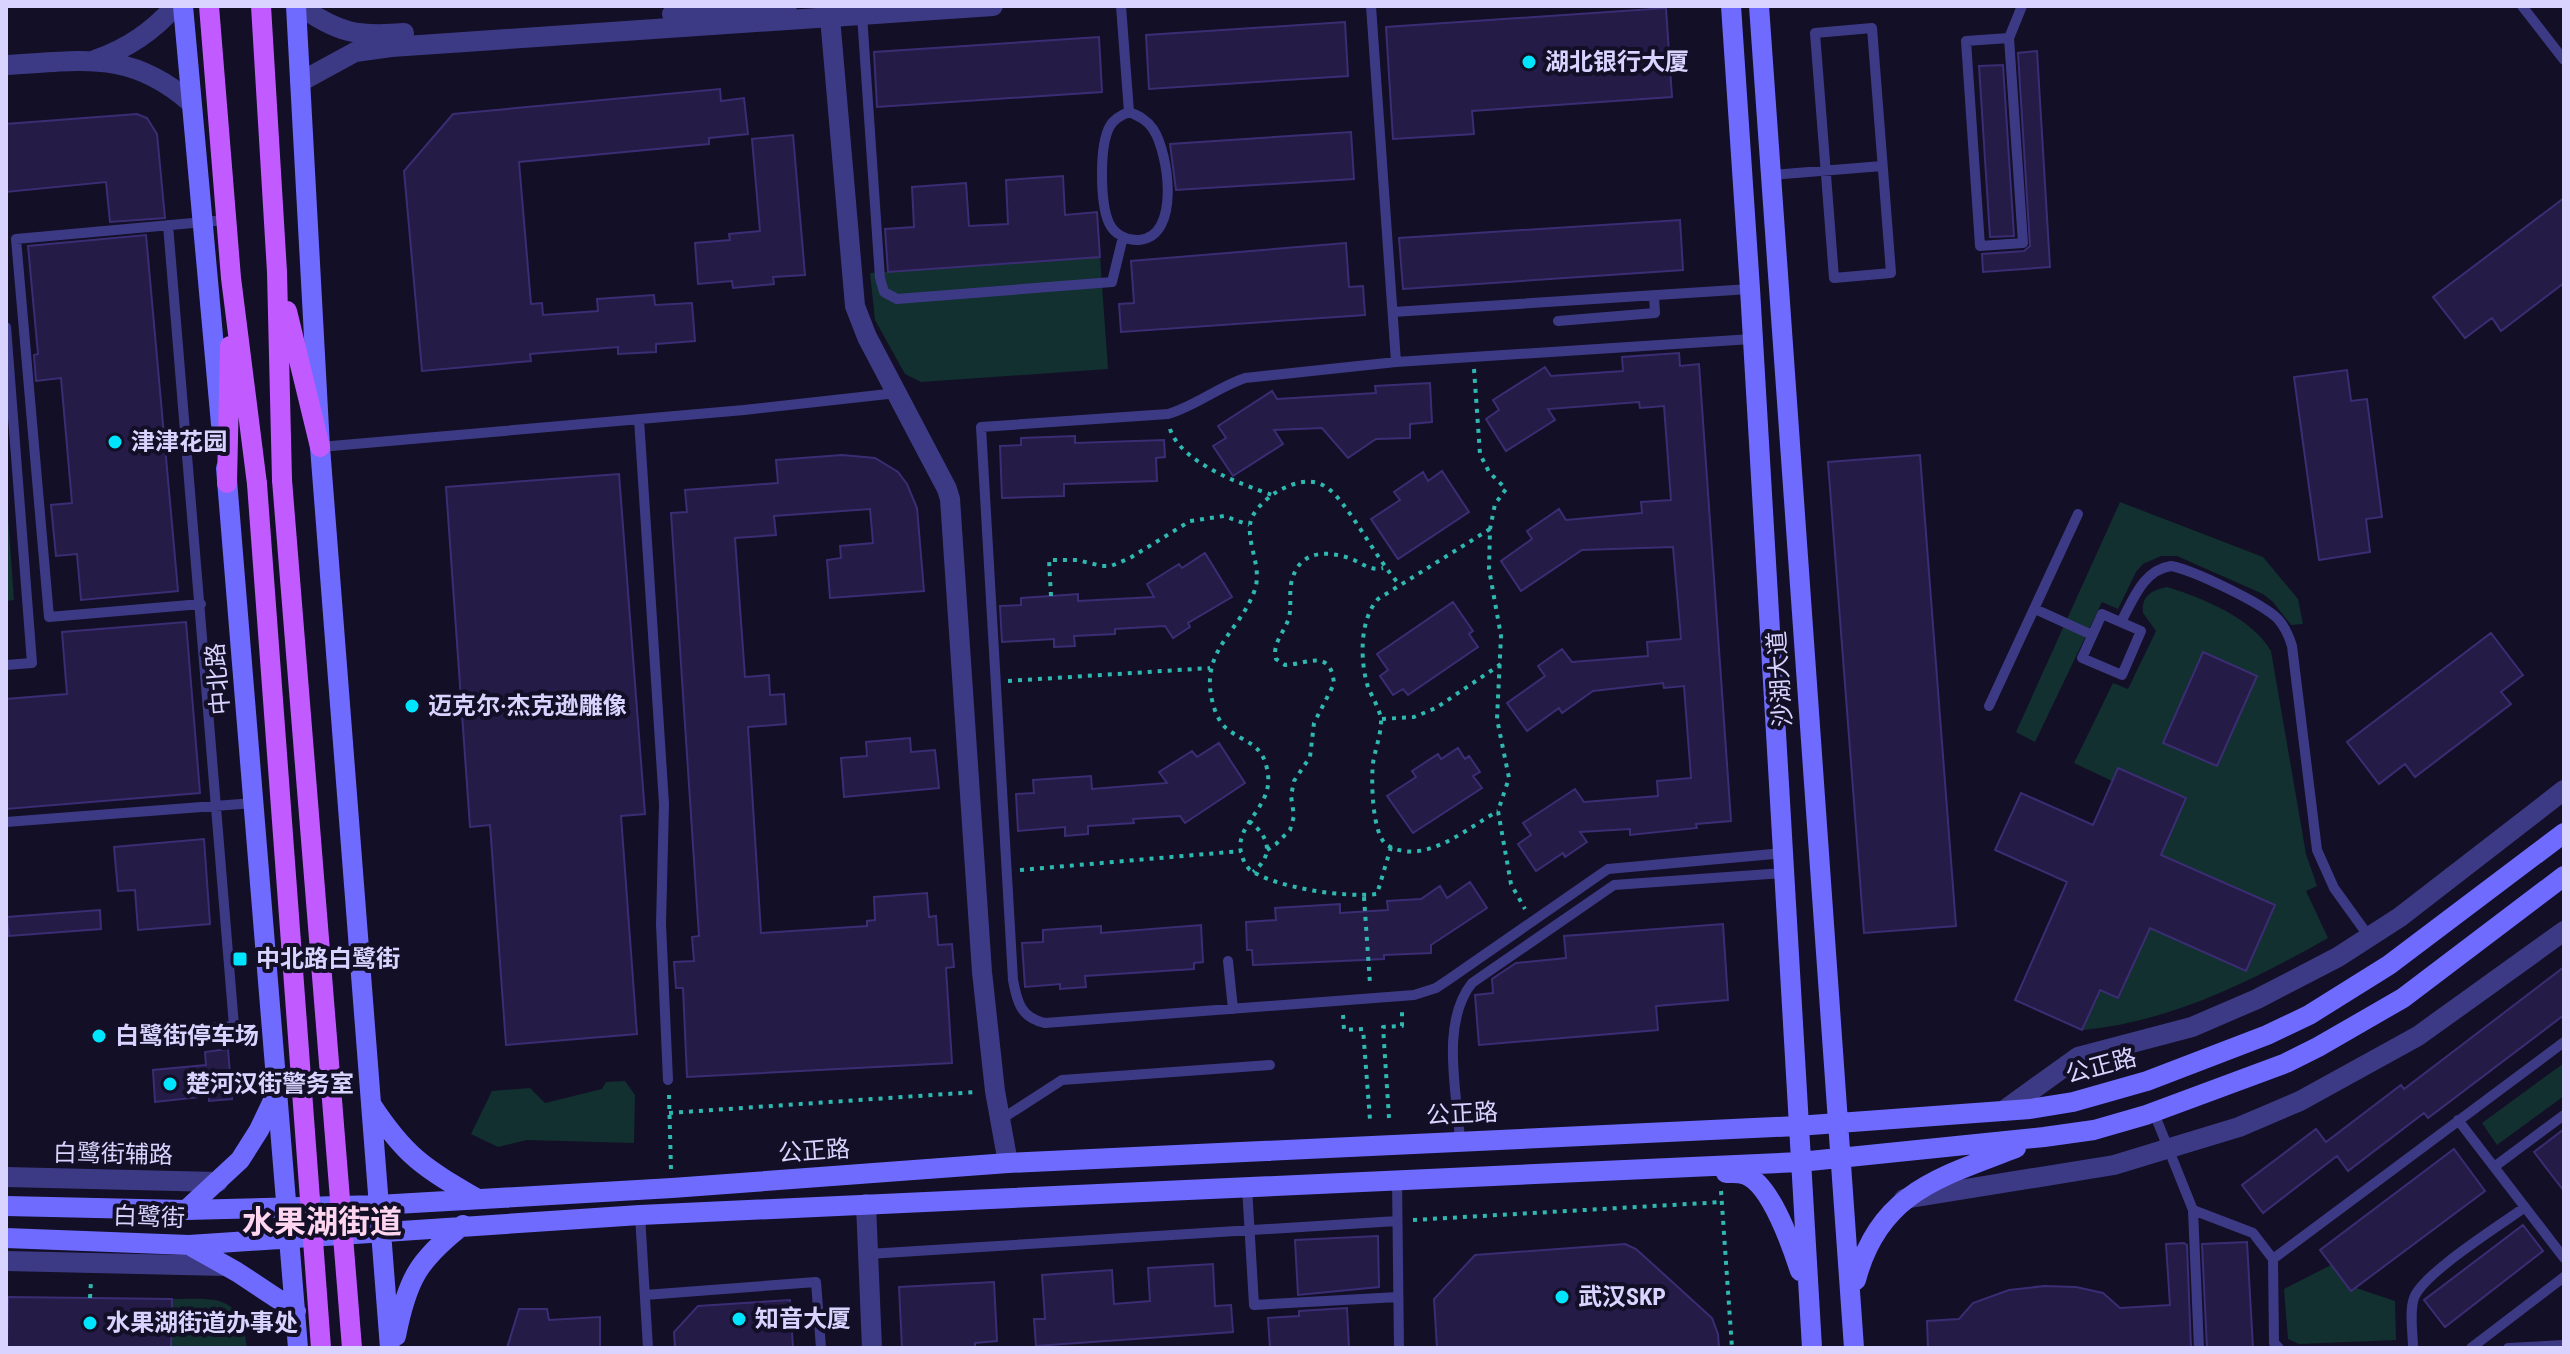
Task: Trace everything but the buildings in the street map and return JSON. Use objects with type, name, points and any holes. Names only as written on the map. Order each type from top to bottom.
[{"type":"main road","name":"中北路","points":[[183,6],[227,483],[298,1348]]},
{"type":"main road","points":[[209,6],[231,278],[257,484],[321,1348]]},
{"type":"main road","points":[[261,6],[277,272],[282,480],[352,1348]]},
{"type":"main road","points":[[298,6],[320,447],[369,1102],[392,1348]]},
{"type":"main road","name":"沙湖大道","points":[[1731,6],[1812,1348]]},
{"type":"main road","name":"沙湖大道","points":[[1759,6],[1854,1348]]},
{"type":"main road","points":[[277,272],[320,447]]},
{"type":"main road","points":[[227,483],[231,278]]},
{"type":"main road","name":"公正路","points":[[288,1210],[672,1188],[1008,1163],[1838,1124],[2003,1111],[2073,1102],[2147,1081],[2267,1035],[2309,1015],[2389,965],[2564,833]]},
{"type":"main road","points":[[290,1237],[640,1215],[1800,1162],[2094,1130],[2154,1113],[2286,1063],[2359,1024],[2403,998],[2564,876]]},
{"type":"main road","points":[[186,1210],[218,1182],[250,1145],[278,1090]]},
{"type":"main road","points":[[369,1102],[393,1137],[422,1166],[476,1198]]},
{"type":"main road","points":[[1851,1299],[1862,1256],[1882,1221],[1904,1199],[1948,1173],[2044,1137]]},
{"type":"main road","points":[[1647,1169],[1657,1174],[1738,1173],[1753,1179],[1765,1194],[1787,1236],[1809,1302]]},
{"type":"main road","name":"白鹭街","points":[[6,1206],[288,1210]]},
{"type":"main road","points":[[392,1348],[404,1297],[417,1272],[437,1246],[463,1225]]},
{"type":"main road","name":"白鹭街","points":[[6,1238],[189,1245],[290,1237]]},
{"type":"main road","points":[[189,1245],[296,1311]]},
{"type":"street","points":[[95,60],[138,41],[175,6]]},
{"type":"street","points":[[298,6],[336,29],[368,35],[787,6]]},
{"type":"street","points":[[300,82],[355,52],[391,47],[830,12],[862,15],[993,6]]},
{"type":"street","points":[[830,12],[855,306],[867,337],[950,499],[982,972],[995,1091],[1008,1163]]},
{"type":"street","points":[[6,65],[95,60],[142,70],[170,85],[191,103]]},
{"type":"street","points":[[2003,1111],[2078,1057],[2169,1035],[2202,1023],[2299,978],[2370,938],[2564,790]]},
{"type":"street","points":[[1904,1199],[2114,1165],[2239,1127],[2300,1101],[2370,1065],[2458,1010],[2564,931]]},
{"type":"street","name":"白鹭街辅路","points":[[6,1177],[218,1182]]},
{"type":"street","points":[[866,1204],[872,1348]]},
{"type":"street","points":[[6,1261],[226,1266]]},
{"type":"lane","points":[[1121,6],[1129,112]]},
{"type":"lane","points":[[1371,6],[1396,362]]},
{"type":"lane","points":[[2009,38],[1966,41],[1980,246],[2023,243],[2009,38],[2022,6]]},
{"type":"lane","points":[[2522,6],[2564,60]]},
{"type":"lane","points":[[862,15],[880,278],[884,292],[897,299],[1112,282],[1123,237]]},
{"type":"lane","points":[[1872,28],[1891,273],[1834,278],[1826,170],[1815,33],[1872,28]]},
{"type":"lane","points":[[1129,112],[1145,119],[1160,141],[1168,207],[1163,226],[1157,233],[1139,240],[1123,237],[1108,221],[1102,164],[1105,137],[1110,126],[1121,114],[1129,112]]},
{"type":"lane","points":[[1771,175],[1882,166]]},
{"type":"lane","points":[[201,604],[49,617],[16,239],[226,220]]},
{"type":"lane","points":[[142,1034],[234,1026],[168,225]]},
{"type":"lane","points":[[1393,312],[1750,289]]},
{"type":"lane","points":[[1558,321],[1655,313],[1654,296]]},
{"type":"lane","points":[[6,327],[32,663],[6,665]]},
{"type":"lane","points":[[1752,339],[1396,362],[1245,378],[1168,414],[981,427],[1013,980],[1020,1006],[1029,1018],[1045,1023],[1414,995],[1436,988],[1608,869],[1784,863]]},
{"type":"lane","points":[[320,447],[897,393]]},
{"type":"lane","points":[[639,419],[664,804],[661,924],[668,1080]]},
{"type":"lane","points":[[1989,706],[2078,514]]},
{"type":"lane","points":[[2121,622],[2146,578],[2157,569],[2171,566],[2261,606],[2277,618],[2292,646],[2317,850],[2334,888],[2370,938]]},
{"type":"lane","points":[[2035,609],[2092,635]]},
{"type":"lane","points":[[2102,614],[2121,622],[2141,631],[2122,675],[2082,658],[2102,614]]},
{"type":"lane","points":[[6,822],[254,803]]},
{"type":"lane","points":[[1460,1140],[1453,1040],[1459,1005],[1472,983],[1614,885],[1784,863]]},
{"type":"lane","points":[[1228,961],[1233,1009]]},
{"type":"lane","points":[[2273,1259],[2564,1042]]},
{"type":"lane","points":[[1000,1120],[1062,1080],[1270,1065]]},
{"type":"lane","points":[[2154,1113],[2193,1210],[2199,1348]]},
{"type":"lane","points":[[2494,1167],[2564,1115]]},
{"type":"lane","points":[[2458,1120],[2525,1207],[2560,1244],[2564,1258]]},
{"type":"lane","points":[[1397,1180],[1399,1348]]},
{"type":"lane","points":[[1247,1187],[1254,1305],[1398,1297]]},
{"type":"lane","points":[[2413,1348],[2412,1305],[2420,1287],[2525,1207]]},
{"type":"lane","points":[[2193,1210],[2253,1233],[2273,1259],[2274,1343],[2279,1348]]},
{"type":"lane","points":[[640,1215],[648,1348]]},
{"type":"lane","points":[[868,1254],[1397,1221]]},
{"type":"lane","points":[[2471,1348],[2564,1277]]},
{"type":"lane","points":[[645,1295],[816,1282],[821,1348]]},
{"type":"lane","points":[[2508,1348],[2564,1345]]},
{"type":"path","points":[[1473,357],[1480,454],[1489,472],[1506,489],[1495,504],[1490,529],[1489,569],[1501,636],[1496,708],[1509,778],[1498,811],[1514,891],[1535,920]]},
{"type":"path","points":[[1168,414],[1172,435],[1192,456],[1231,481],[1272,495]]},
{"type":"path","points":[[1391,847],[1377,894],[1354,896],[1308,889],[1253,872],[1246,864],[1240,841],[1266,793],[1269,778],[1266,764],[1256,747],[1227,729],[1218,718],[1211,696],[1210,668],[1256,589],[1257,565],[1249,525],[1255,513],[1272,495],[1296,483],[1307,481],[1326,486],[1346,510],[1383,568],[1399,584]]},
{"type":"path","points":[[1051,596],[1049,560],[1077,560],[1111,566],[1130,558],[1190,521],[1224,516],[1249,525]]},
{"type":"path","points":[[1490,529],[1378,599],[1370,610],[1363,648],[1364,671],[1382,719],[1372,777],[1381,840],[1391,847],[1419,852],[1431,849],[1498,811]]},
{"type":"path","points":[[1267,850],[1290,830],[1294,816],[1291,796],[1294,781],[1310,757],[1314,723],[1334,684],[1330,670],[1323,662],[1313,659],[1285,665],[1276,659],[1275,647],[1290,616],[1291,582],[1296,568],[1309,557],[1326,553],[1374,569],[1383,568]]},
{"type":"path","points":[[1382,719],[1414,717],[1436,708],[1501,664]]},
{"type":"path","points":[[995,682],[1210,668]]},
{"type":"path","points":[[1249,821],[1263,835],[1267,850],[1263,863],[1253,872]]},
{"type":"path","points":[[1007,871],[1241,851]]},
{"type":"path","points":[[1364,896],[1371,998],[1381,1012],[1401,1011],[1402,1026],[1383,1027],[1389,1118]]},
{"type":"path","points":[[1370,1120],[1363,1029],[1344,1030],[1343,1014],[1362,1013],[1371,998]]},
{"type":"path","points":[[668,1080],[672,1188]]},
{"type":"path","points":[[669,1113],[995,1091]]},
{"type":"path","points":[[1721,1190],[1732,1348]]},
{"type":"path","points":[[1397,1221],[1722,1202]]},
{"type":"path","points":[[90,1298],[91,1276]]},
{"type":"green space","points":[[1100,257],[1108,369],[921,382],[905,374],[875,320],[870,273]]},
{"type":"green space","points":[[6,488],[14,600],[6,601]]},
{"type":"green space","points":[[2120,502],[2263,557],[2298,599],[2303,624],[2291,625],[2263,594],[2177,556],[2161,556],[2143,564],[2136,572],[2118,609],[2102,602],[2035,742],[2016,732]]},
{"type":"green space","points":[[2167,587],[2211,603],[2239,619],[2263,639],[2271,651],[2306,854],[2317,886],[2306,891],[2328,938],[2240,984],[2179,1009],[2115,1026],[2083,1030],[2100,990],[2119,998],[2149,928],[2246,971],[2275,906],[2161,855],[2112,781],[2074,763],[2113,683],[2128,689],[2156,631],[2143,613],[2146,598],[2152,592]]},
{"type":"green space","points":[[2564,1063],[2564,1096],[2497,1145],[2482,1123]]},
{"type":"green space","points":[[625,1081],[635,1095],[634,1143],[527,1140],[498,1147],[471,1134],[492,1091],[530,1088],[545,1103],[602,1089],[606,1082]]},
{"type":"green space","points":[[2331,1265],[2351,1291],[2356,1288],[2395,1301],[2396,1340],[2299,1344],[2288,1339],[2284,1289]]},
{"type":"green space","points":[[172,1299],[214,1300],[232,1308],[244,1330],[247,1348],[171,1348]]},
{"type":"place","name":"湖北银行大厦","points":[[1529,62]]},
{"type":"place","name":"津津花园","points":[[115,442]]},
{"type":"place","name":"迈克尔·杰克逊雕像","points":[[412,706]]},
{"type":"place","name":"中北路白鹭街","points":[[240,959]]},
{"type":"place","name":"白鹭街停车场","points":[[99,1036]]},
{"type":"place","name":"楚河汉街警务室","points":[[170,1084]]},
{"type":"place","name":"武汉SKP","points":[[1562,1297]]},
{"type":"place","name":"知音大厦","points":[[739,1319]]},
{"type":"place","name":"水果湖街道办事处","points":[[90,1323]]},
{"type":"district","name":"水果湖街道","points":[[322,1222]]}]
